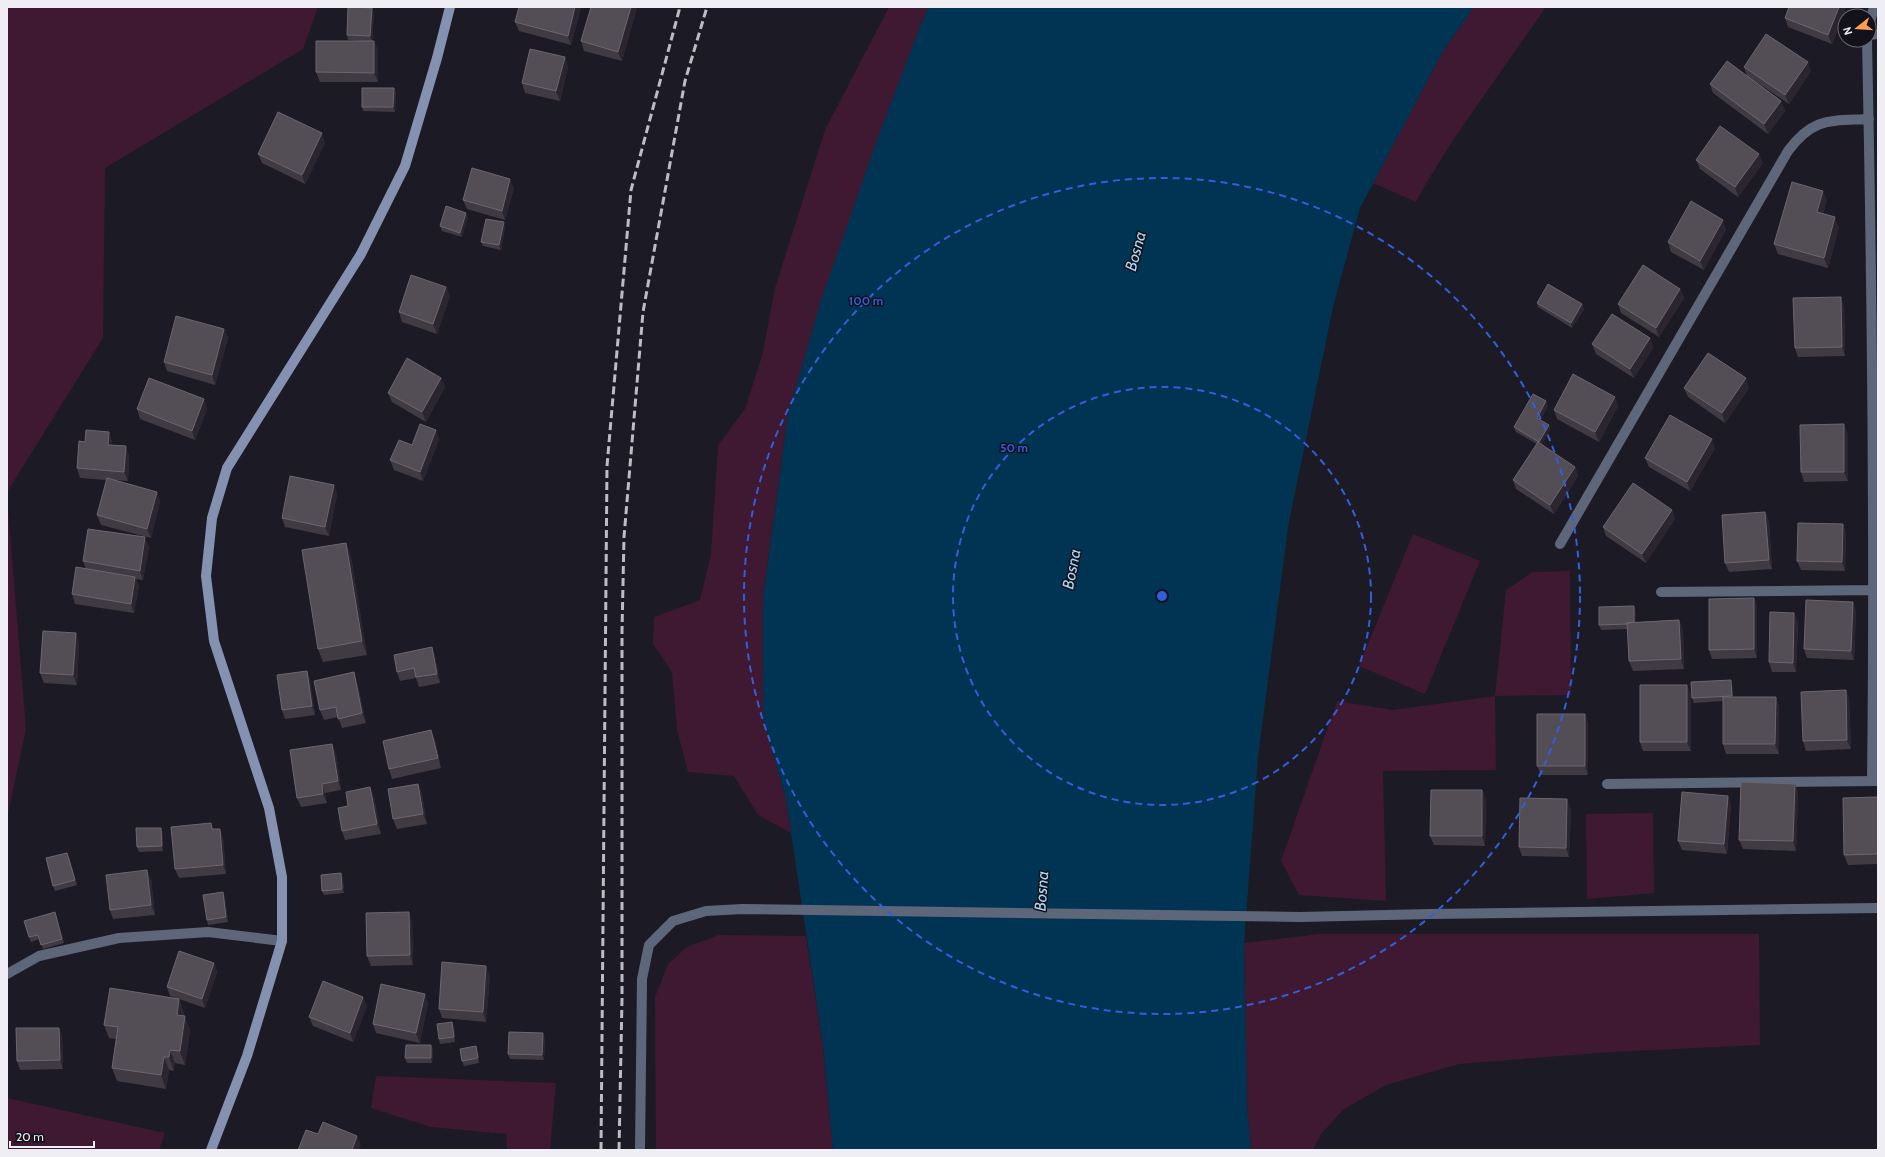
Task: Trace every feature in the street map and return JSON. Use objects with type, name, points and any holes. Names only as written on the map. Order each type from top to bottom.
[{"type":"main road","points":[[210,1150],[247,1056],[282,941],[282,878],[269,808],[214,641],[206,576],[212,518],[226,468],[361,254],[405,166],[437,58],[450,7]]},
{"type":"street","points":[[1606,784],[1875,781],[1875,268],[1867,48]]},
{"type":"street","points":[[1560,544],[1788,151],[1806,130],[1817,124],[1828,121],[1869,119]]},
{"type":"street","points":[[1661,592],[1875,590]]},
{"type":"street","points":[[640,1150],[642,979],[649,945],[673,921],[706,910],[742,909],[1300,917],[1878,908]]},
{"type":"street","points":[[7,974],[39,956],[120,938],[208,932],[282,941]]},
{"type":"shaded area","points":[[7,7],[318,7],[303,49],[105,168],[103,338],[7,492]]},
{"type":"shaded area","points":[[889,7],[929,7],[921,24],[788,414],[763,598],[763,717],[786,799],[791,833],[758,815],[734,776],[688,772],[677,730],[672,672],[653,644],[654,617],[700,600],[711,554],[718,445],[745,409],[762,356],[775,288],[825,130]]},
{"type":"shaded area","points":[[1474,7],[1546,7],[1453,140],[1416,202],[1373,183],[1443,51]]},
{"type":"shaded area","points":[[7,497],[26,729],[7,818]]},
{"type":"shaded area","points":[[1413,534],[1480,561],[1425,694],[1359,666]]},
{"type":"shaded area","points":[[1570,571],[1571,695],[1495,696],[1506,590],[1533,572]]},
{"type":"shaded area","points":[[1495,696],[1496,770],[1383,771],[1386,901],[1299,895],[1281,861],[1337,701],[1393,710]]},
{"type":"shaded area","points":[[1653,813],[1654,893],[1587,899],[1586,814]]},
{"type":"shaded area","points":[[1319,934],[1759,934],[1760,1045],[1611,1052],[1459,1064],[1386,1085],[1344,1109],[1321,1134],[1313,1150],[1251,1150],[1247,1106],[1244,943]]},
{"type":"shaded area","points":[[719,935],[806,936],[823,1046],[833,1150],[656,1150],[655,997],[668,964],[687,947]]},
{"type":"shaded area","points":[[376,1076],[556,1083],[550,1150],[507,1150],[506,1134],[431,1127],[371,1108]]},
{"type":"shaded area","points":[[7,1098],[165,1133],[159,1150],[7,1150]]},
{"type":"water","name":"Bosna","points":[[929,7],[1474,7],[1443,51],[1360,208],[1333,307],[1288,527],[1258,757],[1244,943],[1247,1106],[1251,1150],[833,1150],[823,1046],[786,799],[763,718],[763,598],[788,414],[821,300],[877,140],[921,24]]},
{"type":"building","points":[[348,7],[372,8],[370,36],[347,35]]},
{"type":"building","points":[[519,7],[575,7],[568,36],[515,22]]},
{"type":"building","points":[[591,7],[631,7],[618,52],[581,41]]},
{"type":"building","points":[[1789,7],[1839,7],[1837,8],[1837,12],[1828,35],[1785,18]]},
{"type":"building","points":[[1766,34],[1808,62],[1785,95],[1744,67]]},
{"type":"building","points":[[316,41],[374,41],[374,73],[316,72]]},
{"type":"building","points":[[530,49],[565,57],[556,91],[522,83]]},
{"type":"building","points":[[1727,61],[1781,101],[1764,124],[1710,84]]},
{"type":"building","points":[[362,88],[394,88],[393,107],[362,107]]},
{"type":"building","points":[[278,112],[322,133],[302,175],[258,154]]},
{"type":"building","points":[[1720,126],[1759,154],[1735,187],[1696,160]]},
{"type":"building","points":[[472,168],[510,179],[502,211],[463,200]]},
{"type":"building","points":[[1792,182],[1823,191],[1817,212],[1835,217],[1824,258],[1774,244]]},
{"type":"building","points":[[1691,201],[1723,220],[1700,261],[1668,242]]},
{"type":"building","points":[[446,206],[466,213],[460,233],[440,226]]},
{"type":"building","points":[[486,219],[504,222],[499,245],[481,242]]},
{"type":"building","points":[[1643,265],[1680,289],[1656,328],[1618,304]]},
{"type":"building","points":[[411,275],[446,287],[433,324],[399,312]]},
{"type":"building","points":[[1548,284],[1582,304],[1571,323],[1537,303]]},
{"type":"building","points":[[1841,297],[1842,347],[1795,348],[1793,298]]},
{"type":"building","points":[[1612,314],[1650,338],[1630,369],[1592,344]]},
{"type":"building","points":[[176,316],[224,329],[212,375],[164,362]]},
{"type":"building","points":[[1708,353],[1746,378],[1722,413],[1684,388]]},
{"type":"building","points":[[407,358],[441,378],[422,412],[388,393]]},
{"type":"building","points":[[1573,374],[1615,397],[1595,432],[1554,410]]},
{"type":"building","points":[[149,378],[204,399],[192,431],[137,409]]},
{"type":"building","points":[[1533,394],[1546,401],[1537,418],[1549,425],[1539,442],[1514,427]]},
{"type":"building","points":[[1670,415],[1712,439],[1687,482],[1645,458]]},
{"type":"building","points":[[420,424],[436,430],[420,472],[390,460],[399,440],[412,445]]},
{"type":"building","points":[[1844,424],[1844,472],[1801,472],[1800,425]]},
{"type":"building","points":[[86,430],[109,432],[108,445],[126,446],[124,472],[77,468],[79,441],[85,442]]},
{"type":"building","points":[[1538,442],[1575,467],[1550,505],[1513,480]]},
{"type":"building","points":[[290,476],[334,485],[325,527],[282,518]]},
{"type":"building","points":[[107,478],[157,492],[147,529],[97,515]]},
{"type":"building","points":[[1633,483],[1672,510],[1642,554],[1603,527]]},
{"type":"building","points":[[1765,512],[1769,560],[1725,563],[1722,515]]},
{"type":"building","points":[[1798,523],[1843,524],[1842,562],[1797,561]]},
{"type":"building","points":[[88,529],[145,537],[140,571],[83,561]]},
{"type":"building","points":[[346,543],[362,641],[318,649],[302,550]]},
{"type":"building","points":[[76,567],[135,577],[131,604],[72,594]]},
{"type":"building","points":[[1754,598],[1754,649],[1709,650],[1709,599]]},
{"type":"building","points":[[1806,600],[1853,602],[1851,651],[1804,649]]},
{"type":"building","points":[[1634,606],[1634,622],[1627,623],[1628,624],[1599,625],[1599,607]]},
{"type":"building","points":[[1770,612],[1794,613],[1793,663],[1769,662]]},
{"type":"building","points":[[1679,620],[1681,659],[1629,661],[1627,623]]},
{"type":"building","points":[[43,631],[76,633],[73,675],[40,673]]},
{"type":"building","points":[[432,647],[437,674],[416,677],[414,668],[397,672],[394,655]]},
{"type":"building","points":[[307,671],[312,706],[282,710],[277,675]]},
{"type":"building","points":[[354,672],[362,713],[338,719],[336,707],[320,710],[314,681]]},
{"type":"building","points":[[1731,680],[1732,696],[1692,698],[1691,682]]},
{"type":"building","points":[[1640,685],[1687,685],[1687,742],[1640,742]]},
{"type":"building","points":[[1846,690],[1847,740],[1803,741],[1801,692]]},
{"type":"building","points":[[1723,697],[1776,697],[1775,744],[1723,744]]},
{"type":"building","points":[[1537,714],[1585,714],[1585,766],[1537,766]]},
{"type":"building","points":[[431,730],[438,758],[389,769],[383,741]]},
{"type":"building","points":[[332,744],[338,781],[322,784],[323,794],[297,798],[290,750]]},
{"type":"building","points":[[1741,782],[1795,784],[1793,841],[1739,840]]},
{"type":"building","points":[[418,784],[423,814],[393,819],[388,789]]},
{"type":"building","points":[[370,787],[377,824],[342,831],[338,808],[348,806],[346,792]]},
{"type":"building","points":[[1431,790],[1482,790],[1482,836],[1430,836]]},
{"type":"building","points":[[1682,792],[1728,796],[1724,844],[1678,841]]},
{"type":"building","points":[[1878,797],[1878,854],[1844,855],[1843,798]]},
{"type":"building","points":[[1520,798],[1567,799],[1566,848],[1519,847]]},
{"type":"building","points":[[211,823],[212,829],[220,829],[223,865],[175,869],[171,827]]},
{"type":"building","points":[[136,828],[161,828],[162,846],[137,847]]},
{"type":"building","points":[[67,853],[75,880],[53,886],[46,858]]},
{"type":"building","points":[[147,870],[151,905],[110,910],[106,875]]},
{"type":"building","points":[[341,873],[342,889],[322,891],[321,875]]},
{"type":"building","points":[[223,892],[226,917],[207,920],[203,895]]},
{"type":"building","points":[[55,912],[62,939],[41,945],[38,935],[29,937],[24,921]]},
{"type":"building","points":[[409,912],[410,955],[367,956],[366,913]]},
{"type":"building","points":[[179,951],[214,963],[202,999],[167,987]]},
{"type":"building","points":[[442,962],[486,966],[483,1012],[439,1009]]},
{"type":"building","points":[[323,981],[363,997],[350,1033],[309,1017]]},
{"type":"building","points":[[381,984],[425,994],[416,1033],[373,1024]]},
{"type":"building","points":[[110,988],[179,999],[177,1015],[185,1016],[180,1051],[170,1050],[169,1057],[164,1057],[161,1075],[112,1068],[118,1027],[104,1025]]},
{"type":"building","points":[[452,1022],[454,1037],[439,1039],[437,1024]]},
{"type":"building","points":[[16,1028],[59,1028],[60,1060],[17,1061]]},
{"type":"building","points":[[509,1032],[543,1033],[542,1055],[508,1054]]},
{"type":"building","points":[[406,1045],[431,1045],[431,1058],[405,1058]]},
{"type":"building","points":[[476,1046],[478,1058],[462,1061],[460,1049]]},
{"type":"building","points":[[323,1122],[357,1136],[352,1150],[298,1150],[306,1130],[318,1134]]},
{"type":"railway","points":[[601,1150],[607,466],[631,190],[680,7]]},
{"type":"railway","points":[[619,1150],[622,999],[622,631],[624,537],[643,312],[685,81],[707,7]]}]
